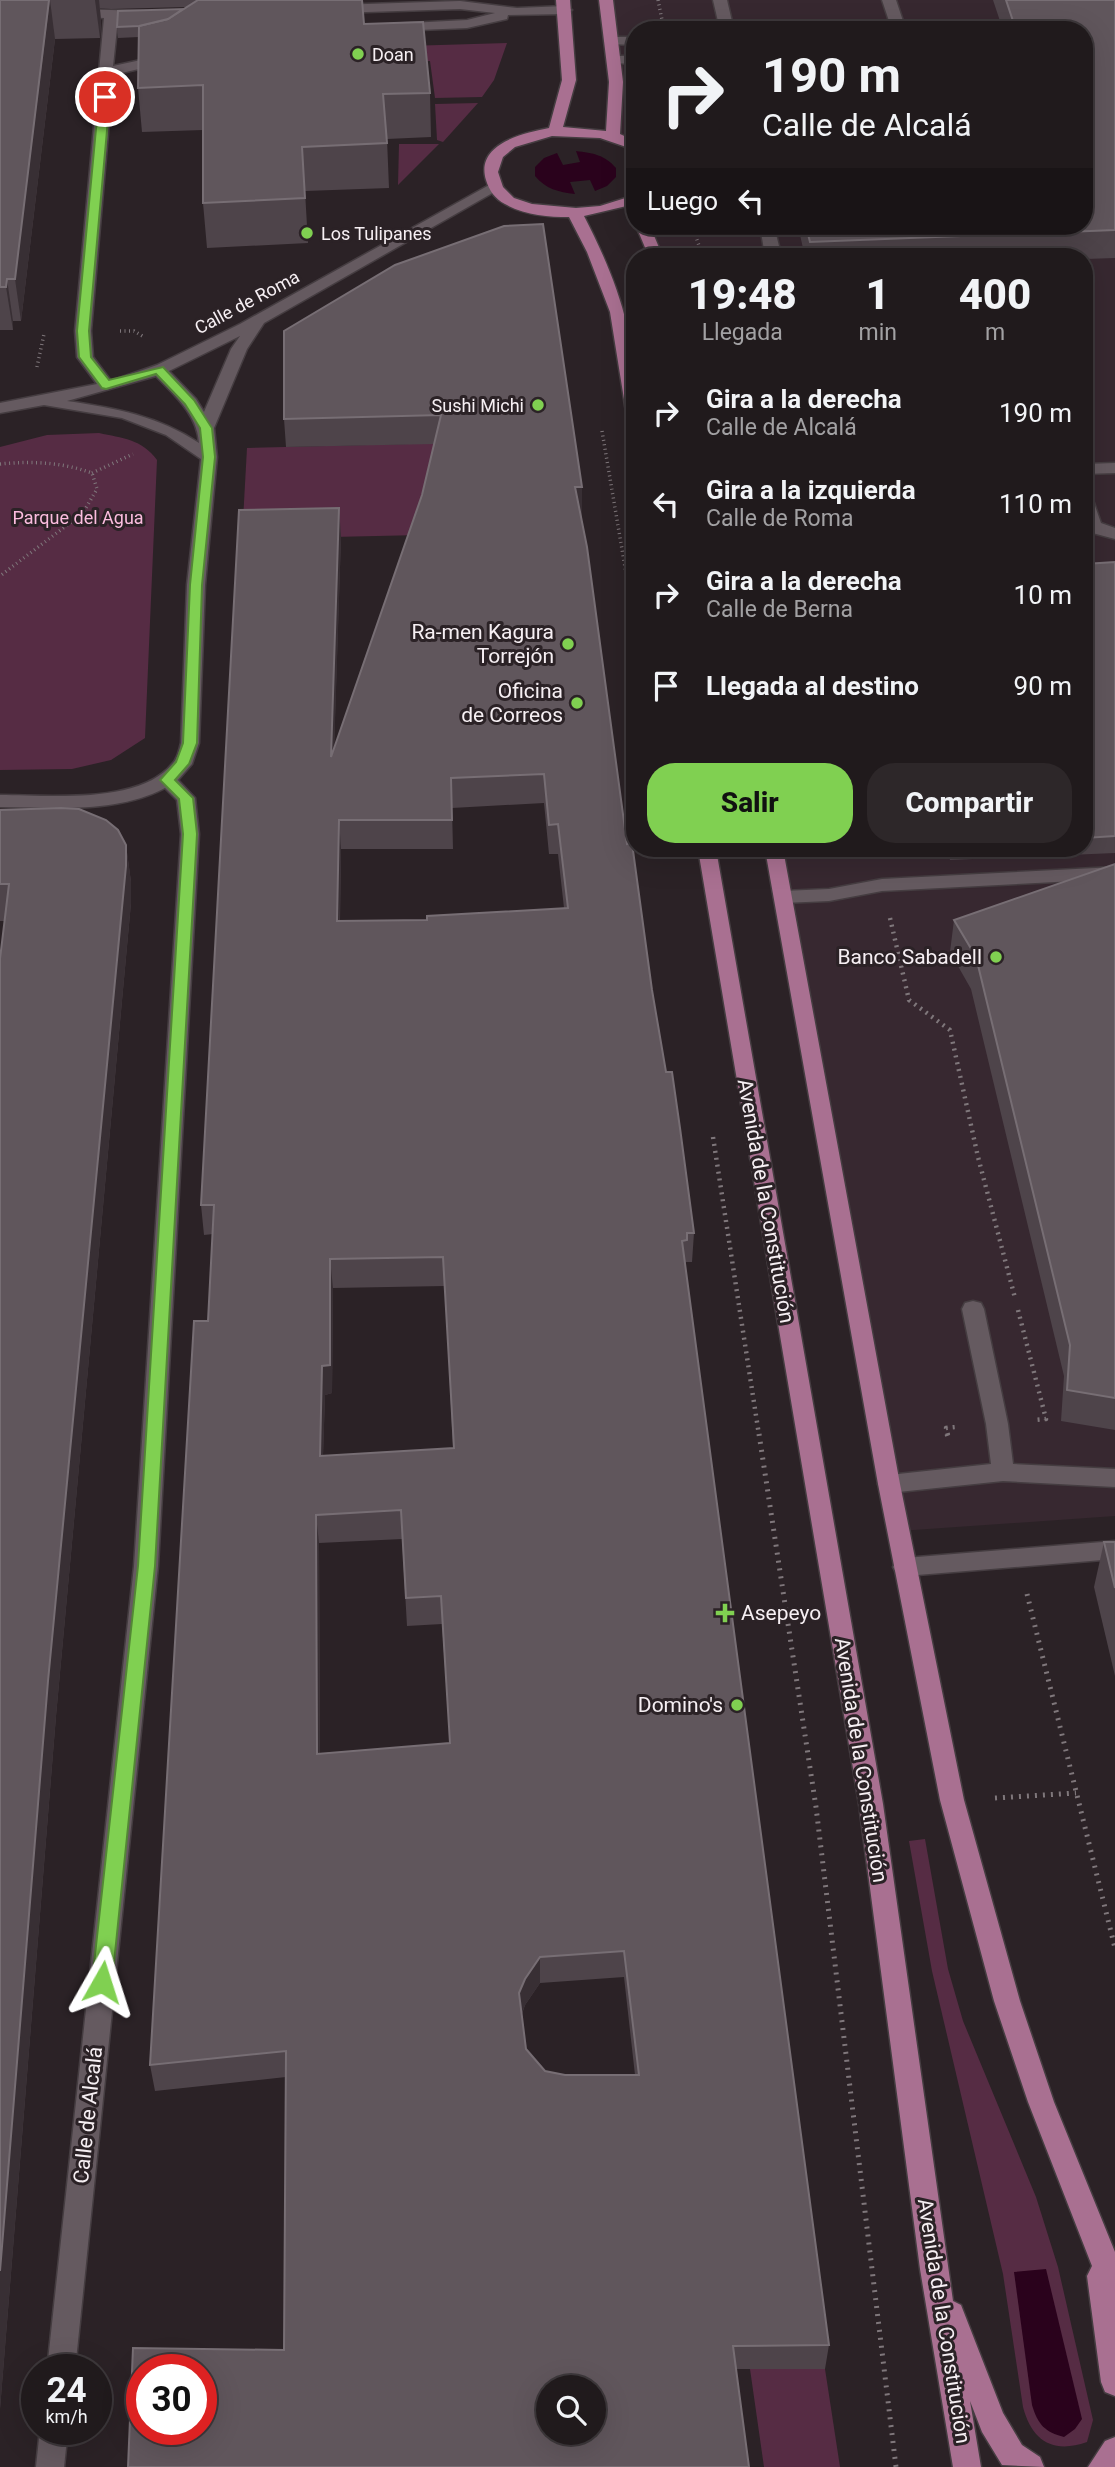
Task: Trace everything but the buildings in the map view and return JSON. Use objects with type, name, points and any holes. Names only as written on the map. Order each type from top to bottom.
[{"type":"main road","points":[[606,0],[615,60],[613,135]]},
{"type":"main road","points":[[555,131],[569,80],[564,5]]},
{"type":"main road","points":[[626,142],[613,135],[584,130],[555,131],[529,136],[509,144],[497,155],[491,175],[496,187],[507,198],[526,207],[551,213],[596,212],[626,205]]},
{"type":"main road","points":[[575,214],[595,253],[618,312],[626,362]]},
{"type":"main road","name":"Avenida de la Constitución","points":[[708,857],[871,1804],[934,2269],[967,2467]]},
{"type":"main road","points":[[776,857],[889,1484],[952,1800],[1007,2001],[1041,2102],[1096,2236],[1115,2292]]},
{"type":"main road","points":[[1096,2236],[1115,2382]]},
{"type":"main road","points":[[934,2269],[992,2422],[1012,2455],[1030,2467]]},
{"type":"main road","points":[[1102,2467],[1115,2451]]},
{"type":"street","points":[[720,0],[725,21]]},
{"type":"street","points":[[889,0],[897,21]]},
{"type":"street","points":[[322,10],[460,5],[517,12]]},
{"type":"street","points":[[386,28],[467,24],[517,12],[564,5]]},
{"type":"street","points":[[54,14],[161,15]]},
{"type":"street","points":[[106,385],[85,357],[83,331],[111,16]]},
{"type":"street","points":[[613,41],[626,41]]},
{"type":"street","points":[[107,72],[154,63],[181,51]]},
{"type":"street","points":[[615,60],[626,60]]},
{"type":"street","name":"Calle de Roma","points":[[0,408],[106,385],[158,369],[259,319],[496,187]]},
{"type":"street","points":[[206,428],[239,349],[259,319]]},
{"type":"street","points":[[0,801],[108,799],[134,794],[167,780],[183,764],[190,743],[196,585],[209,457],[206,428],[190,402],[158,369]]},
{"type":"street","points":[[41,401],[125,414],[172,432],[209,457]]},
{"type":"street","points":[[1093,468],[1115,467]]},
{"type":"street","points":[[1093,527],[1115,534]]},
{"type":"street","name":"Calle de Alcalá","points":[[63,2354],[146,1566],[190,834],[186,798],[167,780]]},
{"type":"street","points":[[829,895],[882,885],[1115,873]]},
{"type":"street","points":[[783,897],[885,897],[1115,886]]},
{"type":"street","points":[[973,1309],[998,1424],[1003,1472]]},
{"type":"street","points":[[889,1484],[1003,1472],[1115,1478]]},
{"type":"street","points":[[905,1567],[1115,1550]]},
{"type":"street","points":[[50,2467],[52,2445]]},
{"type":"path","points":[[658,0],[662,21]]},
{"type":"path","points":[[601,423],[626,572]]},
{"type":"path","points":[[0,464],[27,461],[66,463],[92,472],[137,453]]},
{"type":"path","points":[[0,576],[83,513],[97,489],[92,472]]},
{"type":"path","points":[[712,1132],[816,1807],[896,2467]]},
{"type":"shaded area","points":[[606,0],[1115,0],[1115,1516],[899,1531],[775,857],[1093,857],[1093,248],[652,248],[647,235],[1093,235],[1093,21],[626,21],[626,142],[613,135]]},
{"type":"shaded area","points":[[576,151],[608,160],[616,168],[616,177],[607,186],[595,191],[590,180],[570,182],[575,194],[553,189],[535,176],[535,167],[544,158],[557,153],[563,165],[580,162]]},
{"type":"shaded area","points":[[1046,2269],[1082,2419],[1075,2429],[1064,2437],[1043,2427],[1032,2405],[1014,2272]]},
{"type":"green space","points":[[507,43],[494,80],[482,97],[435,98],[430,61],[374,63],[373,47]]},
{"type":"green space","points":[[478,103],[443,142],[437,140],[435,104]]},
{"type":"green space","points":[[399,144],[439,144],[398,185]]},
{"type":"green space","name":"Parque del Agua","points":[[99,433],[138,444],[157,460],[145,738],[111,760],[72,769],[0,770],[0,447],[47,435]]},
{"type":"green space","points":[[449,443],[421,535],[242,539],[247,448]]},
{"type":"green space","points":[[925,1839],[948,1969],[963,2021],[1036,2197],[1058,2267],[1093,2420],[1087,2442],[1064,2446],[1046,2442],[1032,2428],[1023,2407],[1003,2274],[932,1971],[909,1841]]},
{"type":"green space","points":[[750,2369],[825,2369],[840,2467],[764,2467]]},
{"type":"place","name":"Doan","points":[[358,54]]},
{"type":"place","name":"Los Tulipanes","points":[[307,233]]},
{"type":"place","name":"Sushi Michi","points":[[538,405]]},
{"type":"place","name":"Ra-men Kagura Torrejón","points":[[568,644]]},
{"type":"place","name":"Oficina de Correos","points":[[577,703]]},
{"type":"place","name":"Banco Sabadell","points":[[996,957]]},
{"type":"place","name":"Asepeyo","points":[[725,1613]]},
{"type":"place","name":"Domino's","points":[[737,1705]]},
{"type":"route","points":[[102,1982],[146,1566],[190,834],[186,798],[167,780],[183,764],[190,743],[196,585],[209,457],[206,428],[190,402],[158,369],[106,385],[85,357],[83,331],[105,97]]}]
